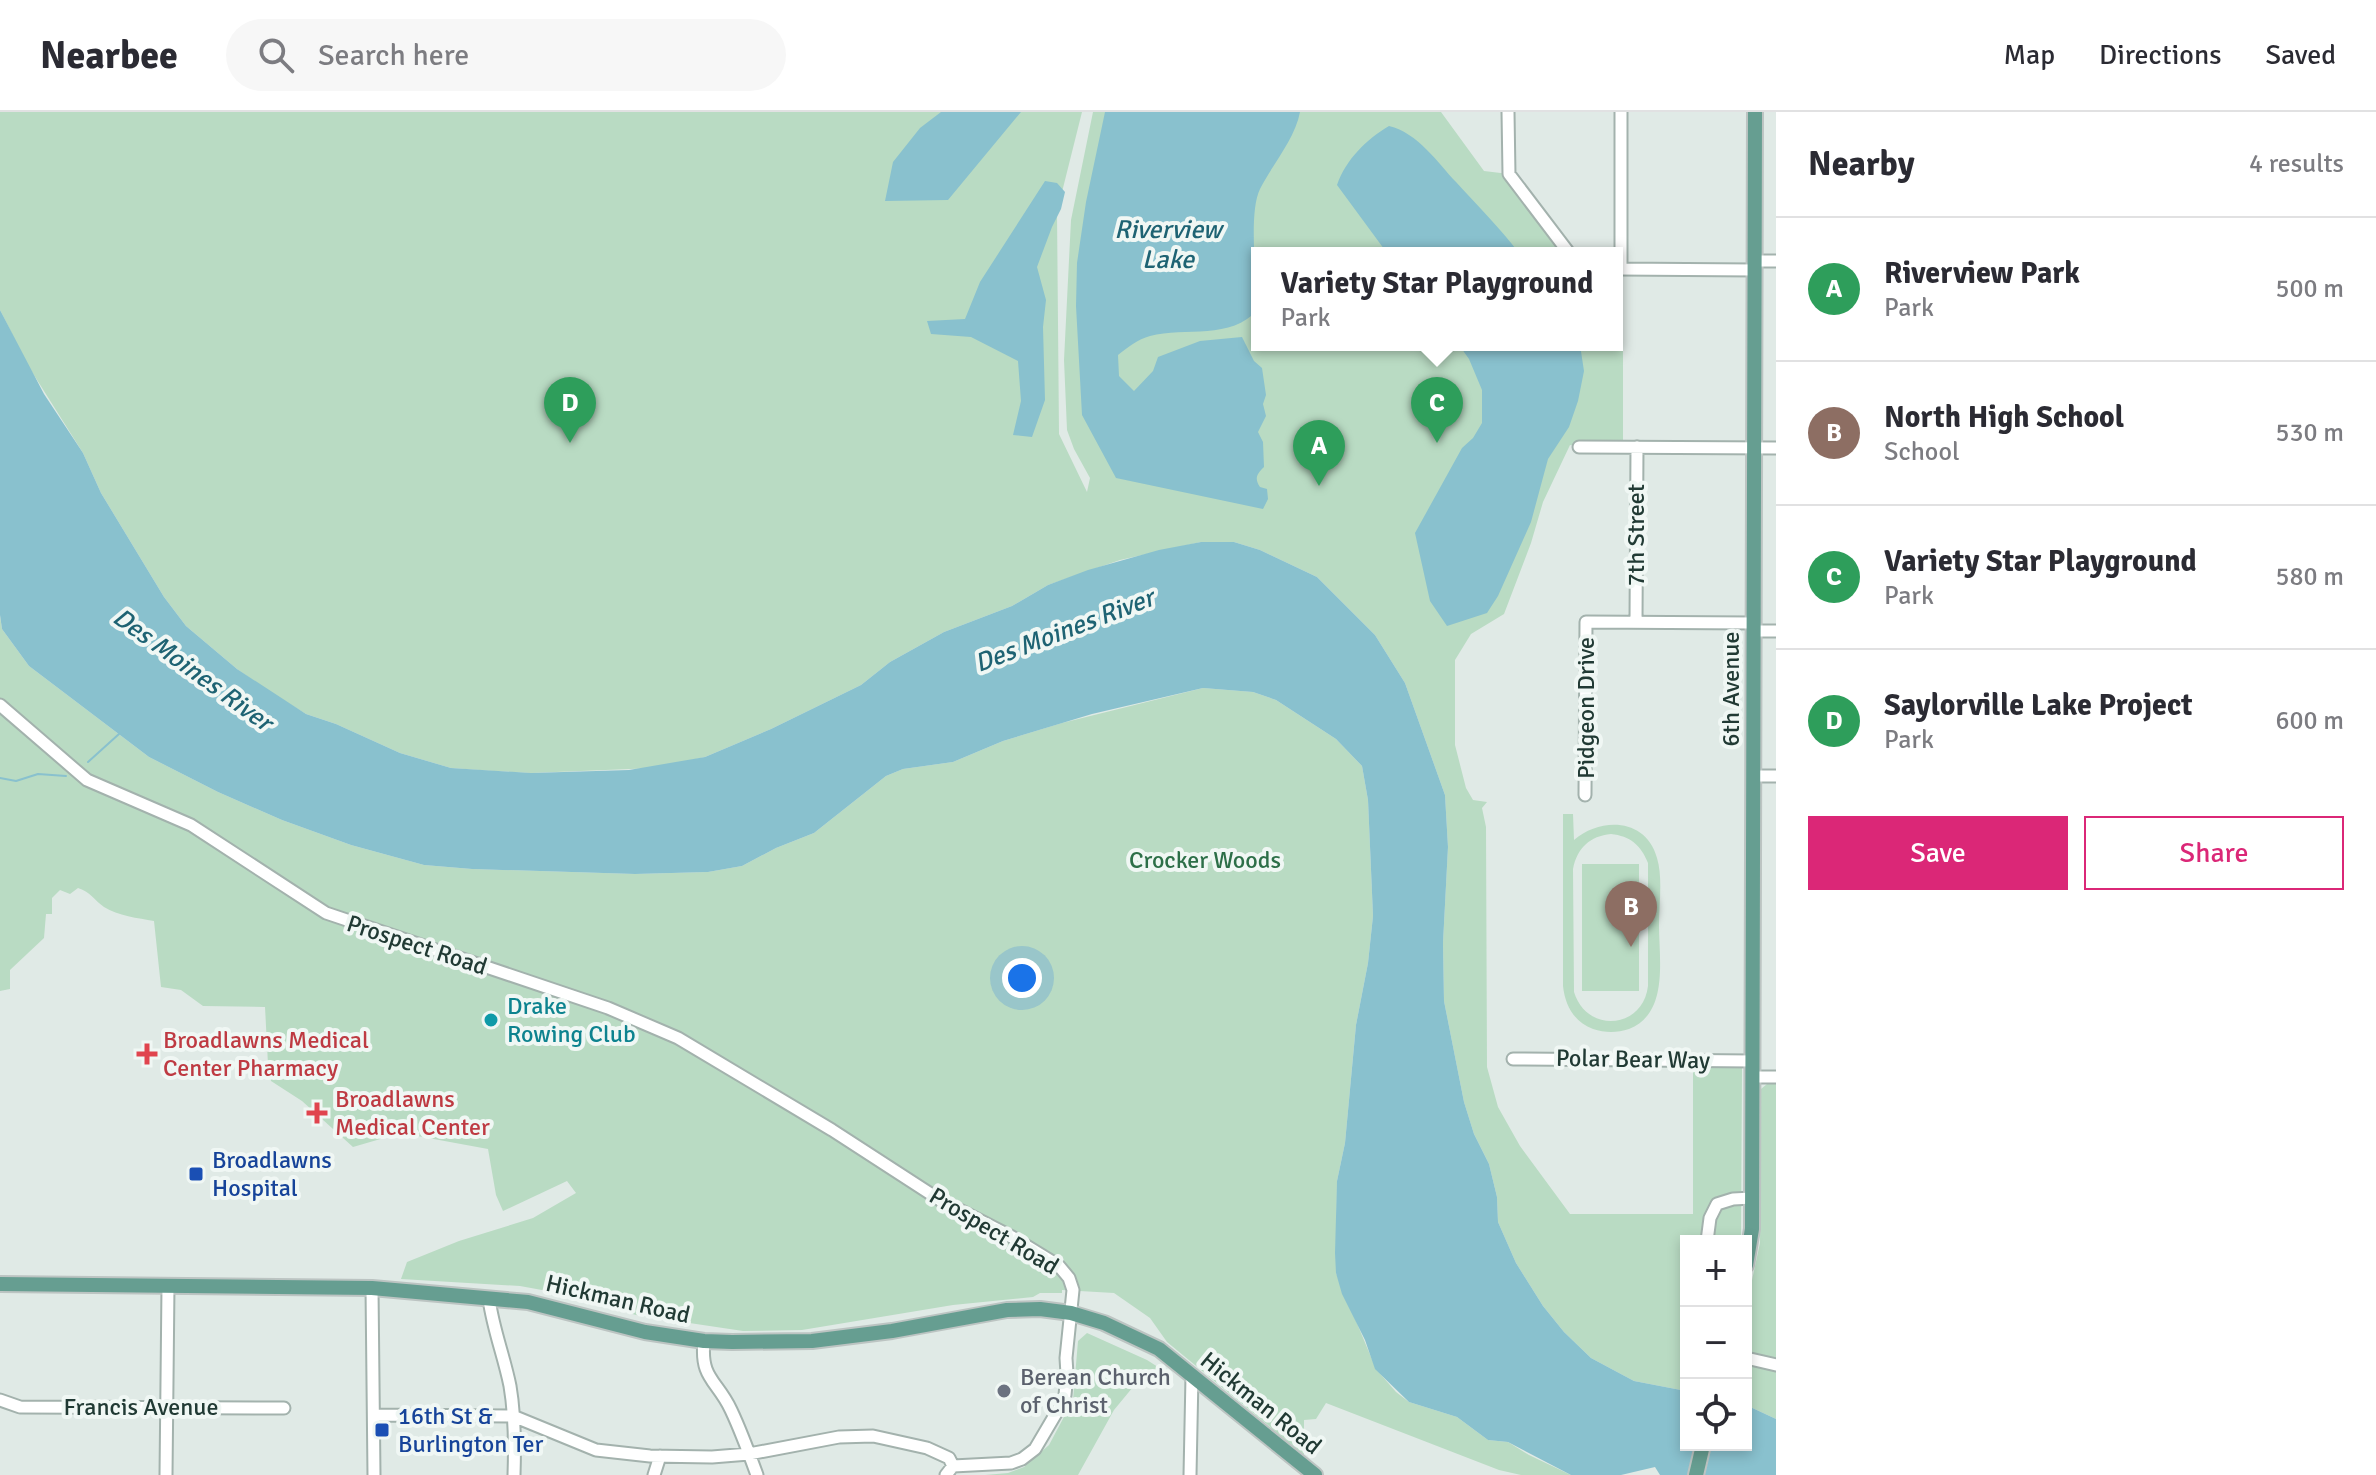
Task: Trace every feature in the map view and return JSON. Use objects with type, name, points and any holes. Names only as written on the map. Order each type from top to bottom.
[{"type":"main road","name":"6th Avenue","points":[[1751,1235],[1755,112]]},
{"type":"main road","name":"Hickman Road","points":[[0,1284],[372,1288],[550,1306],[645,1332],[704,1341],[812,1341],[892,1331],[1007,1310],[1040,1309],[1071,1313],[1104,1323],[1159,1349],[1315,1475]]},
{"type":"main road","points":[[1696,1475],[1702,1451]]},
{"type":"street","points":[[1508,112],[1509,174],[1564,247]]},
{"type":"street","points":[[1619,247],[1621,112]]},
{"type":"street","points":[[1623,269],[1755,266],[1776,261]]},
{"type":"street","points":[[1579,447],[1776,448]]},
{"type":"street","name":"7th Street","points":[[1636,622],[1637,447]]},
{"type":"street","name":"Pidgeon Drive","points":[[1585,795],[1586,622],[1636,622]]},
{"type":"street","points":[[1636,622],[1753,627],[1776,631]]},
{"type":"street","name":"Prospect Road","points":[[0,705],[87,780],[191,825],[326,913],[608,1008],[711,1056],[940,1200],[1051,1259],[1069,1278],[1073,1290],[1065,1395],[1035,1449],[1022,1459],[950,1470]]},
{"type":"street","points":[[1753,776],[1776,776]]},
{"type":"street","name":"Polar Bear Way","points":[[1513,1059],[1753,1061]]},
{"type":"street","points":[[1753,1077],[1776,1077]]},
{"type":"street","points":[[1708,1235],[1710,1218],[1717,1204],[1724,1200],[1752,1198]]},
{"type":"street","points":[[166,1475],[168,1286]]},
{"type":"street","points":[[372,1288],[374,1475]]},
{"type":"street","points":[[489,1299],[510,1388],[514,1475]]},
{"type":"street","points":[[704,1341],[702,1355],[706,1373],[730,1406],[757,1475]]},
{"type":"street","points":[[1752,1359],[1776,1365]]},
{"type":"street","points":[[1190,1475],[1192,1376]]},
{"type":"street","name":"Francis Avenue","points":[[0,1400],[20,1407],[284,1408]]},
{"type":"street","points":[[374,1415],[513,1416],[596,1450],[660,1456],[749,1454],[839,1437],[873,1436],[927,1448],[949,1458],[950,1470]]},
{"type":"street","points":[[654,1475],[660,1456]]},
{"type":"street","points":[[1295,1459],[1300,1475]]},
{"type":"green space","points":[[0,112],[1082,112],[1057,212],[1059,434],[1087,492],[1090,478],[1067,430],[1064,360],[1071,220],[1093,112],[1441,112],[1484,171],[1509,174],[1564,247],[1251,247],[1251,351],[1623,351],[1623,442],[1579,447],[1570,445],[1543,502],[1504,614],[1471,634],[1455,660],[1455,745],[1466,788],[1473,800],[1487,802],[1482,808],[1486,827],[1487,1067],[1498,1107],[1520,1146],[1570,1214],[1693,1214],[1693,1068],[1742,1068],[1741,1235],[1680,1235],[1680,1390],[1634,1381],[1591,1358],[1543,1306],[1516,1263],[1498,1222],[1497,1197],[1489,1164],[1474,1134],[1464,1102],[1444,1001],[1443,943],[1448,847],[1445,795],[1405,683],[1375,635],[1317,577],[1260,550],[1234,542],[1201,542],[1120,560],[1048,585],[1012,606],[944,632],[890,662],[861,685],[705,757],[655,768],[531,773],[451,768],[400,753],[306,714],[237,669],[186,626],[164,597],[101,493],[83,453],[27,364],[0,310]]},
{"type":"green space","name":"Crocker Woods","points":[[0,616],[2,629],[29,666],[149,757],[282,820],[351,845],[424,865],[472,869],[635,874],[708,872],[742,866],[814,833],[886,776],[903,769],[953,762],[1003,741],[1062,723],[1203,688],[1253,692],[1276,700],[1336,739],[1362,766],[1368,800],[1373,916],[1356,1025],[1345,1143],[1337,1181],[1336,1273],[1376,1369],[1396,1392],[1409,1402],[1457,1417],[1488,1440],[1508,1442],[1571,1475],[1521,1475],[1499,1470],[1326,1403],[1316,1419],[1304,1420],[1304,1455],[1167,1342],[1150,1318],[1114,1293],[1062,1290],[1062,1293],[1040,1293],[1033,1297],[953,1305],[802,1330],[743,1331],[636,1315],[564,1294],[520,1286],[401,1279],[407,1262],[459,1241],[533,1218],[576,1193],[567,1181],[503,1211],[496,1195],[488,1149],[401,1133],[353,1147],[302,1101],[271,1081],[265,1007],[203,1006],[181,990],[161,987],[154,921],[110,910],[78,888],[70,894],[60,890],[52,898],[52,914],[46,914],[44,938],[10,970],[10,989],[0,991]]},
{"type":"green space","points":[[1563,814],[1573,814],[1574,840],[1597,827],[1622,825],[1643,835],[1651,845],[1660,874],[1660,969],[1651,1011],[1642,1021],[1620,1031],[1606,1032],[1586,1026],[1568,1006],[1563,986]],"holes":[[[1604,835],[1618,835],[1634,842],[1648,863],[1648,986],[1644,1000],[1636,1011],[1614,1021],[1590,1015],[1574,992],[1573,869],[1581,849],[1591,840]]]},
{"type":"green space","points":[[1582,864],[1639,864],[1639,991],[1582,991]]},
{"type":"green space","points":[[1776,1083],[1776,1419],[1752,1408],[1752,1280],[1760,1243],[1761,1089],[1767,1084]]},
{"type":"green space","points":[[1087,1333],[1147,1360],[1172,1376],[1133,1387],[1114,1410],[1078,1475],[985,1475],[1008,1473],[1024,1467],[1049,1445],[1073,1400],[1078,1341]]},
{"type":"water","points":[[941,112],[1021,112],[948,200],[885,201],[893,162],[920,128]]},
{"type":"water","name":"Riverview Lake","points":[[1105,112],[1300,112],[1283,152],[1256,200],[1255,247],[1251,247],[1251,315],[1221,329],[1146,337],[1118,355],[1119,376],[1134,391],[1153,371],[1158,357],[1200,341],[1242,337],[1254,361],[1262,368],[1266,395],[1263,404],[1266,416],[1258,432],[1263,442],[1264,467],[1257,481],[1260,487],[1267,489],[1268,499],[1263,509],[1116,478],[1082,415],[1076,306],[1077,263]]},
{"type":"water","points":[[1389,126],[1409,135],[1426,149],[1514,247],[1383,247],[1337,185],[1358,151]]},
{"type":"water","points":[[1045,181],[1057,183],[1065,192],[1037,267],[1046,300],[1043,327],[1045,400],[1032,437],[1013,435],[1021,401],[1018,361],[971,337],[931,334],[927,321],[965,319],[980,282]]},
{"type":"water","name":"Des Moines River","points":[[0,310],[44,394],[83,453],[101,493],[164,597],[186,626],[237,669],[306,714],[400,753],[451,768],[531,773],[629,770],[705,757],[861,685],[890,662],[944,632],[1012,606],[1048,585],[1159,550],[1201,542],[1234,542],[1260,550],[1317,577],[1375,635],[1405,683],[1445,795],[1448,847],[1443,943],[1444,1001],[1464,1102],[1474,1134],[1489,1164],[1497,1197],[1498,1222],[1516,1263],[1543,1306],[1591,1358],[1634,1381],[1680,1390],[1680,1451],[1752,1451],[1752,1408],[1776,1419],[1776,1475],[1660,1475],[1655,1467],[1621,1475],[1571,1475],[1508,1442],[1488,1440],[1457,1417],[1409,1402],[1375,1369],[1365,1340],[1342,1294],[1335,1253],[1337,1181],[1345,1143],[1356,1025],[1373,916],[1368,800],[1362,766],[1336,739],[1276,700],[1253,692],[1203,688],[1092,714],[1003,741],[953,762],[903,769],[886,776],[814,833],[742,866],[708,872],[635,874],[472,869],[424,865],[351,845],[282,820],[149,757],[29,666],[2,629]]},
{"type":"water","points":[[1463,351],[1581,351],[1584,371],[1569,427],[1548,459],[1531,522],[1498,596],[1487,613],[1447,626],[1430,601],[1415,533],[1462,448],[1482,423],[1482,390]]},
{"type":"waterway","points":[[88,762],[119,734]]},
{"type":"waterway","points":[[0,778],[16,781],[38,774],[66,776]]},
{"type":"place","name":"Saylorville Lake Project","points":[[570,443]]},
{"type":"place","name":"Variety Star Playground","points":[[1437,443]]},
{"type":"place","name":"Riverview Park","points":[[1319,486]]},
{"type":"place","name":"North High School","points":[[1631,947]]},
{"type":"place","name":"Drake Rowing Club","points":[[491,1020]]},
{"type":"place","name":"Broadlawns Medical Center Pharmacy","points":[[147,1054]]},
{"type":"place","name":"Broadlawns Medical Center","points":[[317,1113]]},
{"type":"place","name":"Broadlawns Hospital","points":[[196,1174]]},
{"type":"place","name":"Berean Church of Christ","points":[[1004,1391]]},
{"type":"place","name":"16th St & Burlington Ter","points":[[382,1430]]}]
